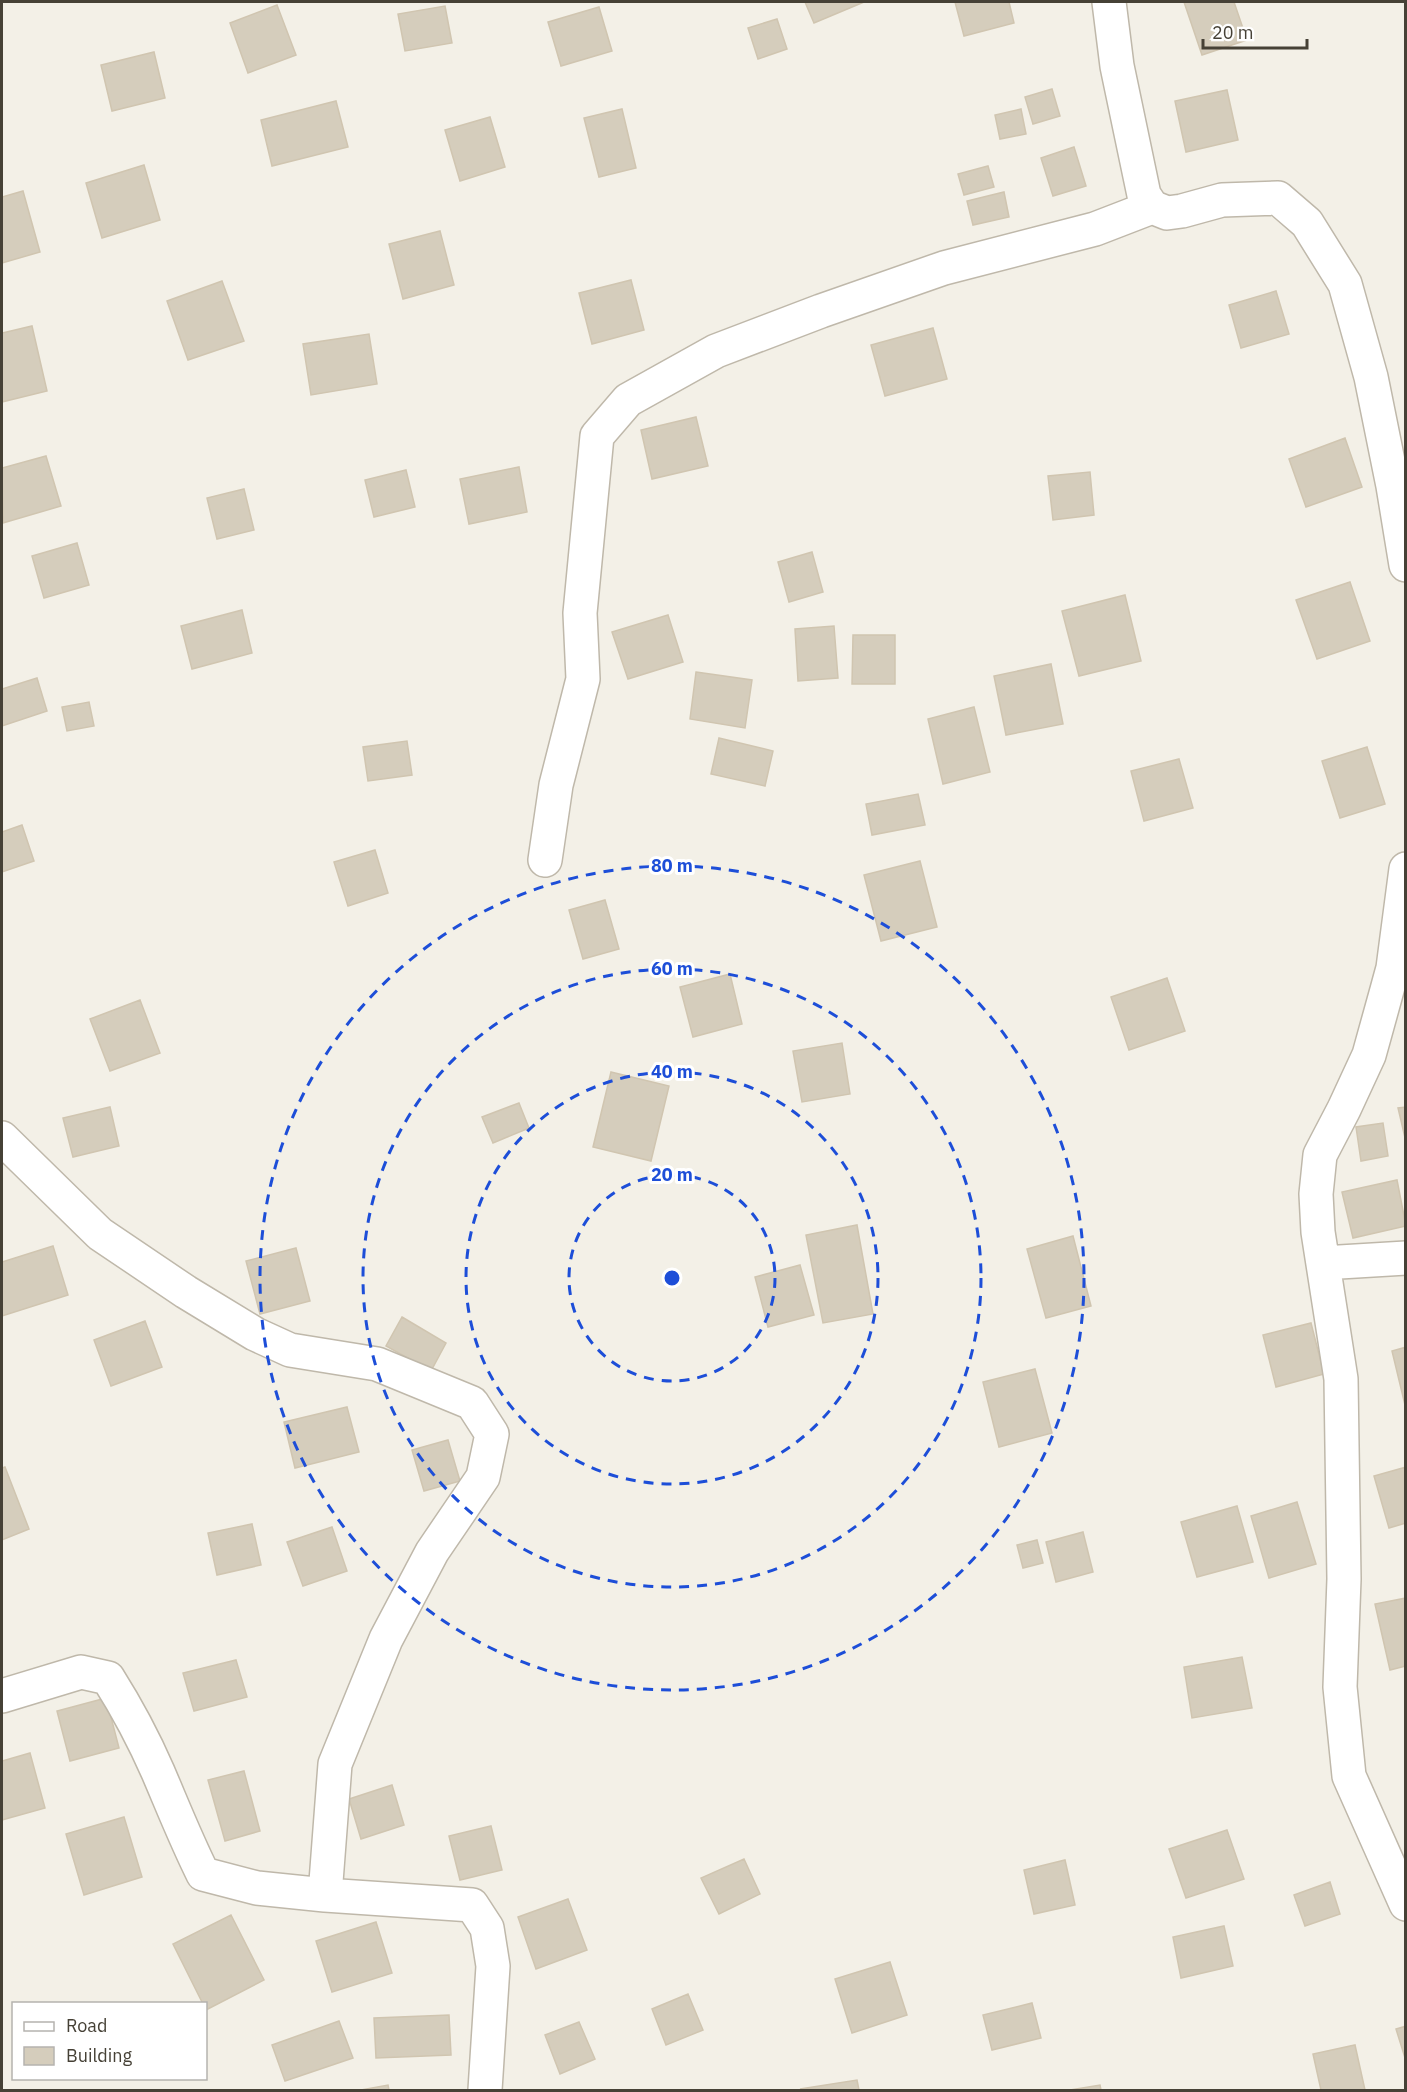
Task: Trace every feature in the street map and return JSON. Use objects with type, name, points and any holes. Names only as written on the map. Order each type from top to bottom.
[{"type":"street","points":[[1109,2],[1117,66],[1144,195],[1152,207],[1167,213],[1222,200],[1278,198],[1306,223],[1345,284],[1371,377],[1406,565]]},
{"type":"street","points":[[545,860],[556,785],[583,679],[580,613],[597,436],[628,400],[716,351],[821,311],[944,268],[1095,229],[1152,207]]},
{"type":"street","points":[[1406,869],[1393,968],[1396,991],[1344,1109],[1320,1155],[1316,1194],[1318,1232],[1341,1379],[1344,1579],[1340,1687],[1349,1776],[1406,1904]]},
{"type":"street","points":[[2,1138],[100,1234],[186,1293],[255,1334],[291,1350],[377,1364],[472,1403],[492,1434],[483,1477],[432,1552],[386,1639],[335,1764],[326,1894]]},
{"type":"street","points":[[1323,1263],[1406,1258]]},
{"type":"street","points":[[2,1696],[81,1672],[108,1678],[128,1710],[203,1874],[257,1888],[472,1905],[487,1928],[493,1966],[485,2091]]},
{"type":"building","points":[[805,2],[864,2],[814,23]]},
{"type":"building","points":[[955,2],[1009,2],[1014,23],[964,36]]},
{"type":"building","points":[[1184,2],[1234,2],[1247,40],[1202,55]]},
{"type":"building","points":[[277,5],[296,55],[248,73],[230,23]]},
{"type":"building","points":[[445,6],[452,43],[405,51],[398,14]]},
{"type":"building","points":[[599,7],[612,51],[561,66],[548,22]]},
{"type":"building","points":[[777,19],[787,49],[758,59],[748,28]]},
{"type":"building","points":[[154,52],[165,98],[112,111],[101,65]]},
{"type":"building","points":[[1052,89],[1060,116],[1033,124],[1025,97]]},
{"type":"building","points":[[1227,90],[1238,140],[1186,152],[1175,101]]},
{"type":"building","points":[[336,101],[348,147],[272,166],[261,120]]},
{"type":"building","points":[[622,109],[636,168],[599,177],[584,118]]},
{"type":"building","points":[[1021,109],[1026,134],[1000,139],[995,115]]},
{"type":"building","points":[[490,117],[505,167],[460,181],[445,130]]},
{"type":"building","points":[[1074,147],[1086,186],[1053,196],[1041,158]]},
{"type":"building","points":[[144,165],[160,220],[102,238],[86,183]]},
{"type":"building","points":[[988,166],[994,187],[964,195],[958,174]]},
{"type":"building","points":[[23,191],[40,252],[2,263],[2,197]]},
{"type":"building","points":[[1004,192],[1009,217],[973,225],[967,201]]},
{"type":"building","points":[[440,231],[454,285],[403,299],[389,244]]},
{"type":"building","points":[[631,280],[644,330],[592,344],[579,293]]},
{"type":"building","points":[[222,281],[244,341],[188,360],[167,301]]},
{"type":"building","points":[[1276,291],[1289,334],[1241,348],[1229,305]]},
{"type":"building","points":[[32,326],[47,391],[2,402],[2,333]]},
{"type":"building","points":[[933,328],[947,379],[885,396],[871,345]]},
{"type":"building","points":[[369,334],[377,384],[311,395],[303,344]]},
{"type":"building","points":[[696,417],[708,466],[652,479],[641,430]]},
{"type":"building","points":[[1345,438],[1362,487],[1306,507],[1289,459]]},
{"type":"building","points":[[46,456],[61,506],[3,523],[2,468]]},
{"type":"building","points":[[519,467],[527,512],[469,524],[460,479]]},
{"type":"building","points":[[406,470],[415,507],[374,517],[365,480]]},
{"type":"building","points":[[1090,472],[1094,515],[1053,520],[1048,476]]},
{"type":"building","points":[[244,489],[254,530],[217,539],[207,498]]},
{"type":"building","points":[[77,543],[89,585],[44,598],[32,556]]},
{"type":"building","points":[[812,552],[823,592],[789,602],[778,562]]},
{"type":"building","points":[[1350,582],[1370,641],[1317,659],[1296,600]]},
{"type":"building","points":[[1125,595],[1141,661],[1079,676],[1062,611]]},
{"type":"building","points":[[242,610],[252,653],[192,669],[181,626]]},
{"type":"building","points":[[668,615],[683,662],[628,679],[612,632]]},
{"type":"building","points":[[834,626],[838,678],[798,681],[795,629]]},
{"type":"building","points":[[853,635],[895,635],[895,684],[852,684]]},
{"type":"building","points":[[1051,664],[1063,724],[1006,735],[994,676]]},
{"type":"building","points":[[696,672],[752,680],[745,728],[690,719]]},
{"type":"building","points":[[37,678],[47,711],[2,726],[2,689]]},
{"type":"building","points":[[89,702],[94,726],[67,731],[62,707]]},
{"type":"building","points":[[974,707],[990,772],[943,784],[928,719]]},
{"type":"building","points":[[719,738],[773,751],[765,786],[711,774]]},
{"type":"building","points":[[407,741],[412,775],[368,781],[363,747]]},
{"type":"building","points":[[1367,747],[1385,804],[1340,818],[1322,761]]},
{"type":"building","points":[[1179,759],[1193,808],[1144,821],[1131,771]]},
{"type":"building","points":[[918,794],[925,825],[872,835],[866,804]]},
{"type":"building","points":[[22,825],[34,861],[2,872],[2,832]]},
{"type":"building","points":[[375,850],[388,893],[348,906],[334,862]]},
{"type":"building","points":[[920,861],[937,927],[881,941],[864,875]]},
{"type":"building","points":[[605,900],[619,949],[583,959],[569,910]]},
{"type":"building","points":[[730,974],[742,1024],[693,1037],[680,987]]},
{"type":"building","points":[[1167,978],[1185,1031],[1129,1050],[1111,997]]},
{"type":"building","points":[[140,1000],[160,1053],[110,1071],[90,1019]]},
{"type":"building","points":[[842,1043],[850,1094],[802,1102],[793,1051]]},
{"type":"building","points":[[611,1072],[669,1086],[651,1161],[593,1147]]},
{"type":"building","points":[[519,1103],[529,1128],[493,1143],[482,1117]]},
{"type":"building","points":[[110,1107],[119,1146],[73,1157],[63,1118]]},
{"type":"building","points":[[1406,1107],[1406,1142],[1398,1108]]},
{"type":"building","points":[[1383,1123],[1388,1156],[1361,1161],[1356,1127]]},
{"type":"building","points":[[1397,1180],[1406,1226],[1353,1238],[1342,1192]]},
{"type":"building","points":[[857,1225],[873,1314],[823,1323],[806,1235]]},
{"type":"building","points":[[1073,1236],[1091,1306],[1046,1318],[1027,1249]]},
{"type":"building","points":[[53,1246],[68,1295],[2,1316],[2,1262]]},
{"type":"building","points":[[296,1248],[310,1301],[260,1314],[246,1261]]},
{"type":"building","points":[[800,1265],[814,1315],[768,1327],[755,1277]]},
{"type":"building","points":[[402,1317],[446,1343],[431,1371],[386,1346]]},
{"type":"building","points":[[145,1321],[162,1367],[111,1386],[94,1340]]},
{"type":"building","points":[[1311,1323],[1324,1374],[1276,1387],[1263,1335]]},
{"type":"building","points":[[1406,1347],[1406,1405],[1405,1405],[1392,1351]]},
{"type":"building","points":[[1035,1369],[1052,1433],[999,1447],[983,1382]]},
{"type":"building","points":[[347,1407],[359,1452],[295,1468],[284,1422]]},
{"type":"building","points":[[448,1440],[460,1481],[424,1491],[412,1450]]},
{"type":"building","points":[[5,1467],[29,1529],[2,1540],[2,1468]]},
{"type":"building","points":[[1406,1467],[1406,1523],[1389,1528],[1374,1476]]},
{"type":"building","points":[[1297,1502],[1316,1564],[1269,1578],[1251,1516]]},
{"type":"building","points":[[1237,1506],[1253,1562],[1197,1577],[1181,1522]]},
{"type":"building","points":[[252,1524],[261,1565],[217,1575],[208,1533]]},
{"type":"building","points":[[332,1527],[347,1571],[303,1586],[287,1542]]},
{"type":"building","points":[[1083,1532],[1093,1572],[1056,1582],[1046,1542]]},
{"type":"building","points":[[1037,1540],[1043,1563],[1023,1568],[1017,1545]]},
{"type":"building","points":[[1406,1598],[1406,1666],[1390,1670],[1375,1604]]},
{"type":"building","points":[[1242,1657],[1252,1708],[1192,1718],[1184,1667]]},
{"type":"building","points":[[236,1660],[247,1697],[194,1711],[183,1673]]},
{"type":"building","points":[[106,1698],[119,1748],[70,1761],[57,1711]]},
{"type":"building","points":[[30,1753],[45,1808],[2,1820],[2,1761]]},
{"type":"building","points":[[244,1771],[260,1831],[225,1841],[208,1780]]},
{"type":"building","points":[[392,1785],[404,1825],[361,1839],[349,1799]]},
{"type":"building","points":[[124,1817],[142,1877],[84,1895],[66,1834]]},
{"type":"building","points":[[491,1826],[502,1870],[460,1880],[449,1836]]},
{"type":"building","points":[[1227,1830],[1244,1879],[1186,1898],[1169,1849]]},
{"type":"building","points":[[744,1859],[760,1894],[719,1914],[701,1878]]},
{"type":"building","points":[[1065,1860],[1075,1905],[1034,1914],[1024,1870]]},
{"type":"building","points":[[1330,1882],[1340,1914],[1305,1926],[1294,1895]]},
{"type":"building","points":[[568,1899],[587,1950],[536,1969],[518,1917]]},
{"type":"building","points":[[231,1915],[264,1980],[207,2009],[207,2002],[202,2002],[173,1944]]},
{"type":"building","points":[[376,1922],[392,1973],[332,1992],[316,1941]]},
{"type":"building","points":[[1224,1926],[1233,1966],[1181,1978],[1173,1937]]},
{"type":"building","points":[[890,1962],[907,2015],[852,2033],[835,1979]]},
{"type":"building","points":[[688,1994],[703,2030],[666,2045],[652,2009]]},
{"type":"building","points":[[1032,2003],[1041,2038],[992,2050],[983,2015]]},
{"type":"building","points":[[449,2015],[451,2055],[376,2058],[374,2018]]},
{"type":"building","points":[[339,2021],[353,2058],[285,2081],[272,2045]]},
{"type":"building","points":[[579,2022],[595,2059],[560,2074],[545,2035]]},
{"type":"building","points":[[1406,2026],[1406,2061],[1396,2029]]},
{"type":"building","points":[[1355,2045],[1365,2090],[1321,2090],[1313,2054]]},
{"type":"building","points":[[857,2080],[859,2090],[800,2089]]},
{"type":"building","points":[[388,2085],[389,2090],[361,2090]]},
{"type":"building","points":[[1100,2085],[1101,2090],[1070,2090]]}]
